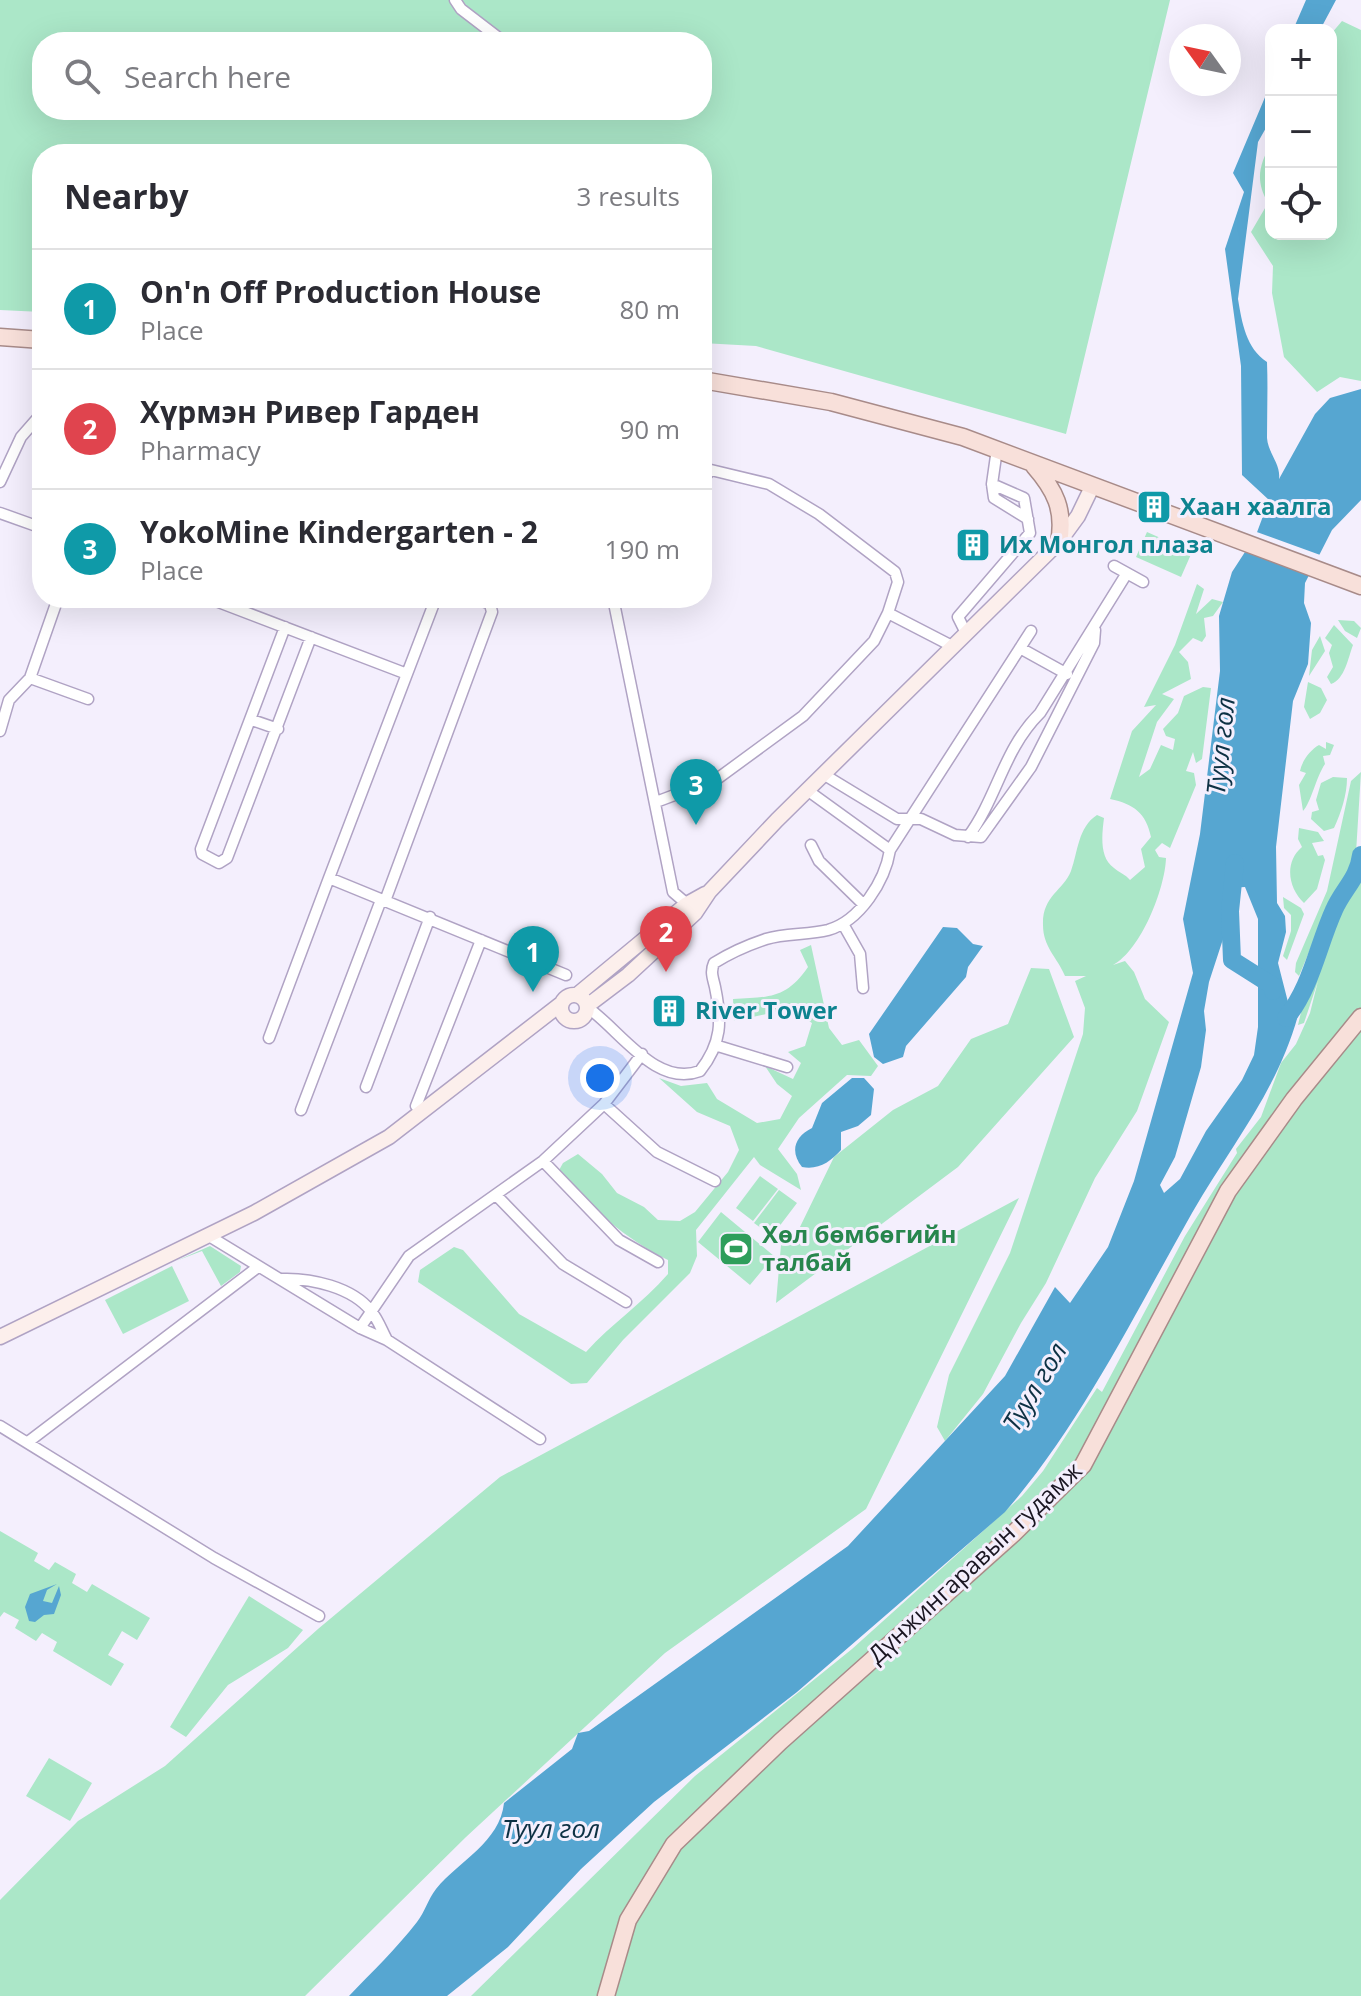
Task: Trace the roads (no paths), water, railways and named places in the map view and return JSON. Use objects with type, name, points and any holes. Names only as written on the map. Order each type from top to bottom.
[{"type":"main road","points":[[0,337],[32,339]]},
{"type":"main road","points":[[712,382],[831,402],[997,449],[1361,586]]},
{"type":"main road","points":[[1031,462],[1048,482],[1058,502],[1061,522],[1059,542]]},
{"type":"main road","name":"Дүнжингаравын гудамж","points":[[606,1996],[628,1920],[674,1844],[803,1721],[1007,1540],[1083,1465],[1228,1191],[1294,1099],[1361,1017]]},
{"type":"street","points":[[455,0],[461,9],[491,32]]},
{"type":"street","points":[[0,482],[21,437],[32,424]]},
{"type":"street","points":[[997,449],[992,484],[994,498],[1028,519]]},
{"type":"street","points":[[656,802],[717,779],[803,716],[874,641],[888,613],[898,582],[895,572],[819,514],[769,484],[712,470]]},
{"type":"street","points":[[966,633],[958,617],[1028,537],[1023,496],[992,484]]},
{"type":"street","points":[[584,1006],[628,975],[684,923],[709,892],[807,790],[1059,542],[1078,516],[1092,487]]},
{"type":"street","points":[[0,513],[32,524]]},
{"type":"street","points":[[1114,566],[1143,582]]},
{"type":"street","points":[[968,837],[992,797],[1007,755],[1021,732],[1040,713],[1094,643],[1095,630],[1127,573]]},
{"type":"street","points":[[0,731],[9,700],[30,678],[54,608]]},
{"type":"street","points":[[235,608],[407,674]]},
{"type":"street","points":[[269,1038],[432,608]]},
{"type":"street","points":[[301,1110],[491,616],[490,608]]},
{"type":"street","points":[[615,608],[673,892],[687,904]]},
{"type":"street","points":[[888,613],[952,646]]},
{"type":"street","points":[[285,627],[201,849],[202,854],[219,863],[227,858],[311,637]]},
{"type":"street","points":[[0,1337],[209,1236],[389,1137],[535,1022],[563,1010],[568,996],[605,1020],[666,1072],[683,1075],[700,1071],[718,1046],[721,1014],[712,974],[714,963],[768,939],[826,931],[843,924],[863,904],[887,867],[890,850],[1031,631]]},
{"type":"street","points":[[1020,648],[1070,676]]},
{"type":"street","points":[[823,774],[897,819],[921,819],[955,835],[984,835],[1013,787],[1031,767],[1070,676]]},
{"type":"street","points":[[30,678],[88,699]]},
{"type":"street","points":[[252,720],[278,729]]},
{"type":"street","points":[[807,790],[884,842],[890,850]]},
{"type":"street","points":[[811,845],[828,872],[863,904]]},
{"type":"street","points":[[329,878],[566,975]]},
{"type":"street","points":[[563,1010],[573,1021],[584,1006],[687,904],[709,892]]},
{"type":"street","points":[[366,1087],[430,917]]},
{"type":"street","points":[[843,924],[860,954],[863,988]]},
{"type":"street","points":[[416,1106],[481,940]]},
{"type":"street","points":[[718,1046],[787,1067]]},
{"type":"street","points":[[360,1328],[409,1256],[543,1161],[604,1104],[642,1054]]},
{"type":"street","points":[[604,1104],[657,1152],[715,1181]]},
{"type":"street","points":[[543,1161],[619,1240],[658,1262]]},
{"type":"street","points":[[496,1195],[563,1264],[626,1302]]},
{"type":"street","points":[[209,1236],[360,1328],[387,1340],[540,1439]]},
{"type":"street","points":[[28,1442],[258,1267]]},
{"type":"street","points":[[280,1279],[308,1279],[333,1287],[371,1309],[387,1340]]},
{"type":"street","points":[[0,1426],[214,1558],[319,1616]]},
{"type":"water","points":[[1306,0],[1336,0],[1323,24],[1296,24]]},
{"type":"water","name":"Туул гол","points":[[1265,97],[1265,130],[1258,142],[1238,299],[1243,326],[1250,342],[1267,362],[1267,438],[1279,479],[1315,414],[1330,398],[1361,389],[1361,500],[1332,530],[1305,583],[1304,603],[1311,623],[1308,664],[1293,701],[1276,847],[1277,903],[1285,916],[1286,932],[1278,963],[1289,1006],[1295,999],[1302,999],[1283,1058],[1256,1110],[1192,1213],[1083,1405],[1033,1478],[1005,1512],[797,1692],[654,1802],[581,1869],[508,1947],[447,1996],[349,1996],[409,1932],[436,1889],[487,1840],[501,1817],[504,1803],[572,1749],[578,1733],[589,1731],[848,1546],[1005,1376],[1055,1287],[1070,1303],[1108,1247],[1134,1181],[1193,973],[1183,919],[1200,834],[1220,671],[1219,616],[1232,572],[1256,535],[1269,500],[1242,475],[1241,366],[1225,249],[1244,192],[1233,173]],"holes":[[[1245,887],[1258,919],[1258,1027],[1254,1055],[1242,1080],[1206,1131],[1180,1179],[1164,1193],[1160,1185],[1175,1157],[1201,1067],[1206,1030],[1204,1011],[1209,982],[1224,936],[1229,888]]]},
{"type":"water","points":[[943,927],[957,928],[973,944],[983,946],[968,967],[966,977],[906,1046],[903,1057],[883,1064],[874,1057],[869,1034]]},
{"type":"water","points":[[852,1078],[864,1078],[874,1089],[871,1115],[858,1126],[841,1132],[841,1150],[828,1161],[819,1166],[802,1167],[795,1150],[798,1140],[812,1128],[822,1103]]},
{"type":"water","points":[[57,1584],[47,1590],[43,1601],[52,1603],[59,1586],[61,1595],[54,1614],[44,1615],[35,1622],[29,1621],[25,1607],[30,1594]]},
{"type":"waterway","name":"Туул гол","points":[[1286,1018],[1302,993],[1328,923],[1357,871],[1361,855]]},
{"type":"waterway","name":"Туул гол","points":[[1235,863],[1230,911],[1232,960],[1273,986],[1273,991]]},
{"type":"place","name":"Хаан хаалга","points":[[1154,507]]},
{"type":"place","name":"Их Монгол плаза","points":[[973,545]]},
{"type":"place","name":"YokoMine Kindergarten - 2","points":[[696,825]]},
{"type":"place","name":"Хүрмэн Ривер Гарден","points":[[666,972]]},
{"type":"place","name":"On'n Off Production House","points":[[533,992]]},
{"type":"place","name":"River Tower","points":[[669,1011]]},
{"type":"place","name":"Хөл бөмбөгийн талбай","points":[[736,1249]]}]
